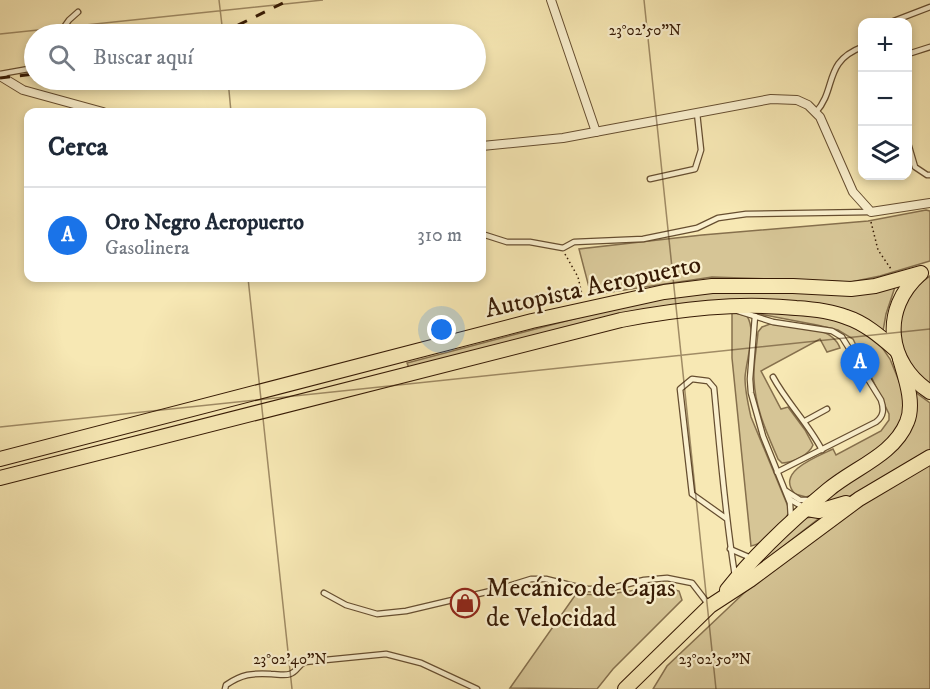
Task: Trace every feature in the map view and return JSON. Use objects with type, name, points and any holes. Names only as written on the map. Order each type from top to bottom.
[{"type":"highway","name":"Autopista Aeropuerto","points":[[0,459],[585,309],[664,292],[712,285],[851,289],[926,271]]},
{"type":"highway","points":[[625,689],[715,603],[753,559],[791,523],[819,498],[883,452],[900,435],[908,421],[910,407],[908,387],[898,354],[894,321],[904,292],[926,271]]},
{"type":"highway","name":"Autopista Aeropuerto","points":[[0,478],[621,320],[716,306],[771,305],[814,309],[846,316],[866,326],[898,354],[910,374],[930,392]]},
{"type":"highway","points":[[715,603],[750,580],[859,499],[930,457]]},
{"type":"highway","points":[[807,509],[819,510],[859,499]]},
{"type":"street","points":[[551,0],[596,132]]},
{"type":"street","points":[[0,75],[24,90],[89,108]]},
{"type":"street","points":[[486,146],[563,138],[771,99],[797,100],[808,105],[820,117],[853,192],[872,212],[930,203]]},
{"type":"lane","points":[[901,18],[930,7]]},
{"type":"lane","points":[[66,24],[78,12]]},
{"type":"lane","points":[[912,53],[930,46]]},
{"type":"lane","points":[[815,112],[826,98],[828,83],[835,69],[844,58],[858,49]]},
{"type":"lane","points":[[0,75],[24,71]]},
{"type":"lane","points":[[15,73],[15,85]]},
{"type":"lane","points":[[650,179],[695,168],[700,150],[697,113]]},
{"type":"lane","points":[[912,157],[915,167],[930,175]]},
{"type":"lane","points":[[486,235],[507,242],[530,242],[563,248],[574,242],[643,239],[697,228],[718,218],[746,214],[872,212]]},
{"type":"lane","points":[[687,309],[730,309],[773,322],[832,331],[842,337],[881,400],[883,412],[879,420],[777,472]]},
{"type":"lane","points":[[755,316],[751,393],[763,436],[791,509],[791,523]]},
{"type":"lane","points":[[773,377],[784,397],[805,422],[822,450]]},
{"type":"lane","points":[[727,519],[692,494],[680,389],[692,379],[708,381],[714,388],[735,580]]},
{"type":"lane","points":[[805,422],[827,409]]},
{"type":"lane","points":[[783,489],[800,500],[819,498]]},
{"type":"lane","points":[[783,489],[791,500],[807,509]]},
{"type":"lane","points":[[730,549],[753,559]]},
{"type":"lane","points":[[324,593],[346,605],[377,614],[406,611],[500,589],[531,579],[546,579],[586,589],[608,589],[644,580],[668,578],[692,583],[715,603]]},
{"type":"lane","points":[[225,689],[226,685],[237,677],[248,674],[285,675],[293,673],[300,664],[305,662],[386,654],[421,663],[477,689]]},
{"type":"path","points":[[872,212],[871,227],[878,250],[899,279]]},
{"type":"path","points":[[563,248],[578,276],[585,309]]},
{"type":"shaded area","points":[[930,211],[930,261],[851,282],[712,277],[591,295],[579,249],[702,235],[868,221]]},
{"type":"shaded area","points":[[930,276],[930,385],[908,364],[902,344],[900,323],[904,305],[914,289]]},
{"type":"shaded area","points":[[895,287],[883,331],[861,318],[708,303],[409,368],[407,363],[623,306],[664,298],[706,292]]},
{"type":"shaded area","points":[[744,311],[837,318],[877,340],[890,359],[903,391],[905,402],[901,424],[884,445],[857,462],[852,469],[816,494],[806,497],[795,494],[790,486],[790,479],[794,472],[817,456],[833,449],[836,455],[881,431],[889,420],[889,414],[853,339],[838,330]]},
{"type":"shaded area","points":[[732,312],[747,316],[750,322],[751,338],[745,378],[751,417],[789,509],[785,520],[775,531],[763,541],[751,546],[732,358]]},
{"type":"shaded area","points":[[770,324],[820,331],[835,340],[840,348],[827,352],[820,339],[761,371],[781,409],[788,407],[813,445],[804,455],[786,463],[778,459],[762,420],[755,390],[754,367],[758,332],[762,327]]},
{"type":"shaded area","points":[[915,392],[930,403],[930,451],[857,493],[827,505],[815,506],[885,455]]},
{"type":"shaded area","points":[[930,464],[930,689],[653,689],[667,666],[744,593],[850,511]]},
{"type":"shaded area","points":[[822,516],[740,580],[804,518]]},
{"type":"shaded area","points":[[649,588],[669,588],[679,591],[682,600],[613,669],[597,689],[510,688],[576,594],[604,595]]},
{"type":"railway","points":[[240,24],[289,0]]},
{"type":"railway","points":[[0,78],[24,75]]},
{"type":"place","name":"Oro Negro Aeropuerto","points":[[860,393]]},
{"type":"place","name":"Mecánico de Cajas de Velocidad","points":[[465,603]]}]
